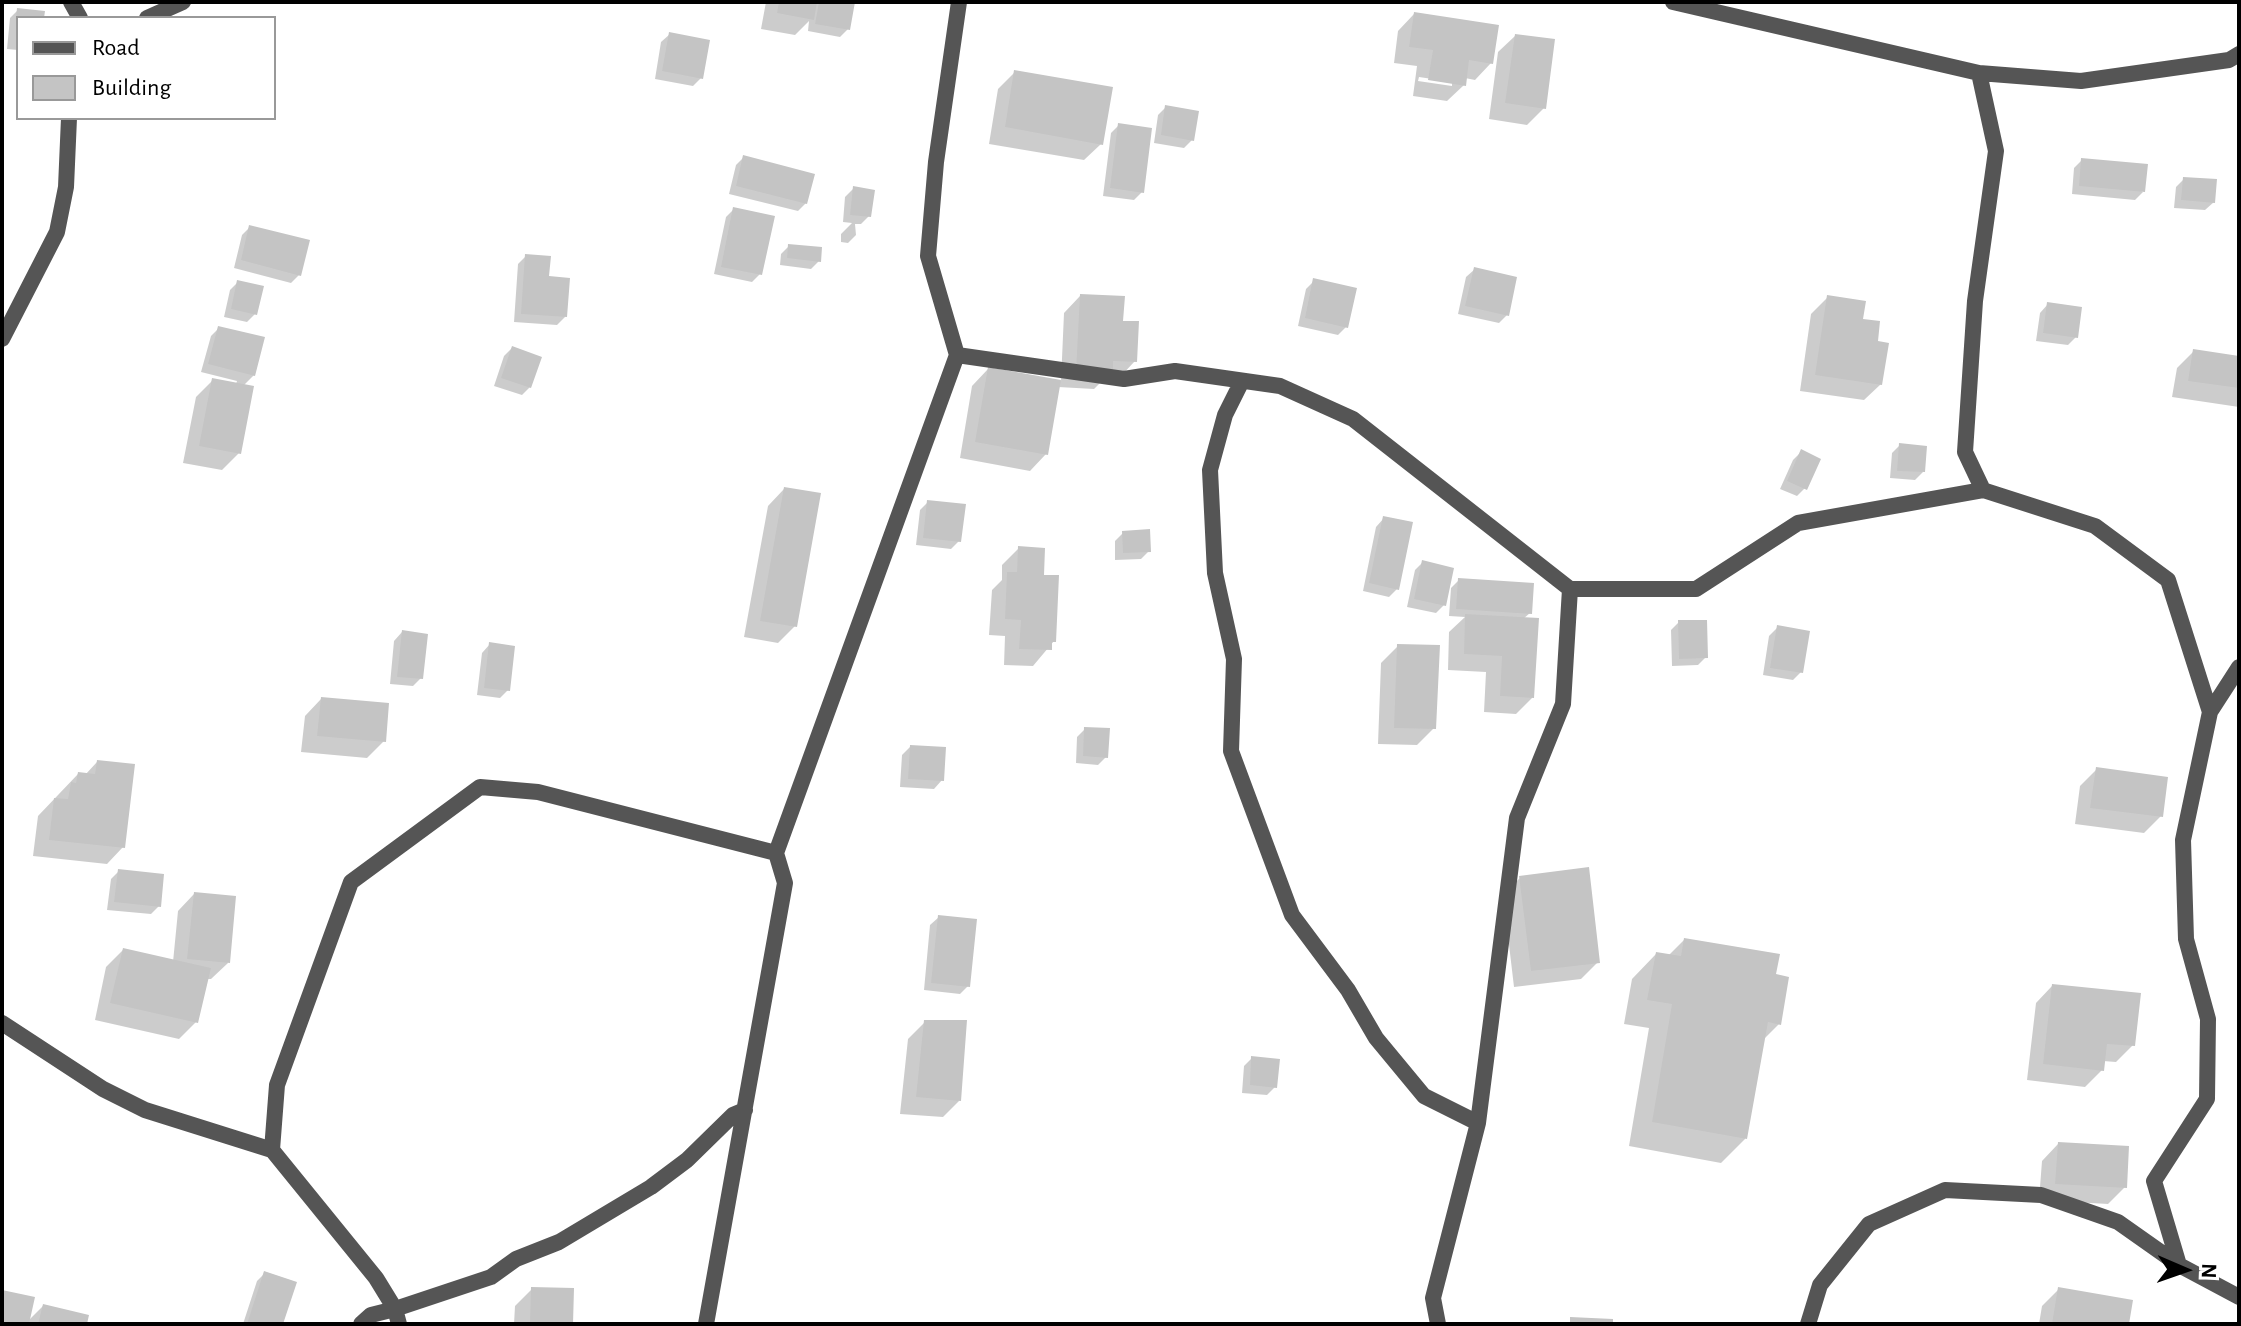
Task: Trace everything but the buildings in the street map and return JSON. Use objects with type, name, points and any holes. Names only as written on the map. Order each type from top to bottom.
[{"type":"street","points":[[152,16],[183,2]]},
{"type":"street","points":[[706,1324],[785,883],[776,853],[957,355],[928,256],[936,162],[959,2]]},
{"type":"street","points":[[1673,2],[1979,73],[2081,81],[2229,60],[2239,54]]},
{"type":"street","points":[[1979,73],[1996,151],[1975,301],[1965,452],[1983,490]]},
{"type":"street","points":[[2,339],[57,232],[66,187],[69,120]]},
{"type":"street","points":[[957,355],[1124,379],[1175,371],[1280,386],[1353,419],[1570,589],[1696,589],[1798,523],[1983,490],[2095,526],[2168,580],[2210,712]]},
{"type":"street","points":[[1242,381],[1225,415],[1210,470],[1215,573],[1234,659],[1231,751],[1292,915],[1348,990],[1376,1038],[1424,1096],[1478,1123]]},
{"type":"street","points":[[1438,1324],[1433,1298],[1478,1123],[1517,818],[1563,704],[1570,589]]},
{"type":"street","points":[[2179,1265],[2154,1181],[2207,1099],[2208,1019],[2186,939],[2183,840],[2210,712],[2239,667]]},
{"type":"street","points":[[272,1150],[277,1085],[351,882],[480,787],[538,792],[776,853]]},
{"type":"street","points":[[2,1023],[103,1089],[145,1110],[272,1150],[376,1278],[397,1316]]},
{"type":"street","points":[[361,1324],[371,1315],[397,1316],[491,1277],[516,1259],[559,1242],[651,1187],[687,1160],[733,1115],[745,1110]]},
{"type":"street","points":[[1808,1324],[1820,1285],[1869,1224],[1945,1190],[2041,1195],[2118,1222],[2179,1265],[2239,1297]]}]
